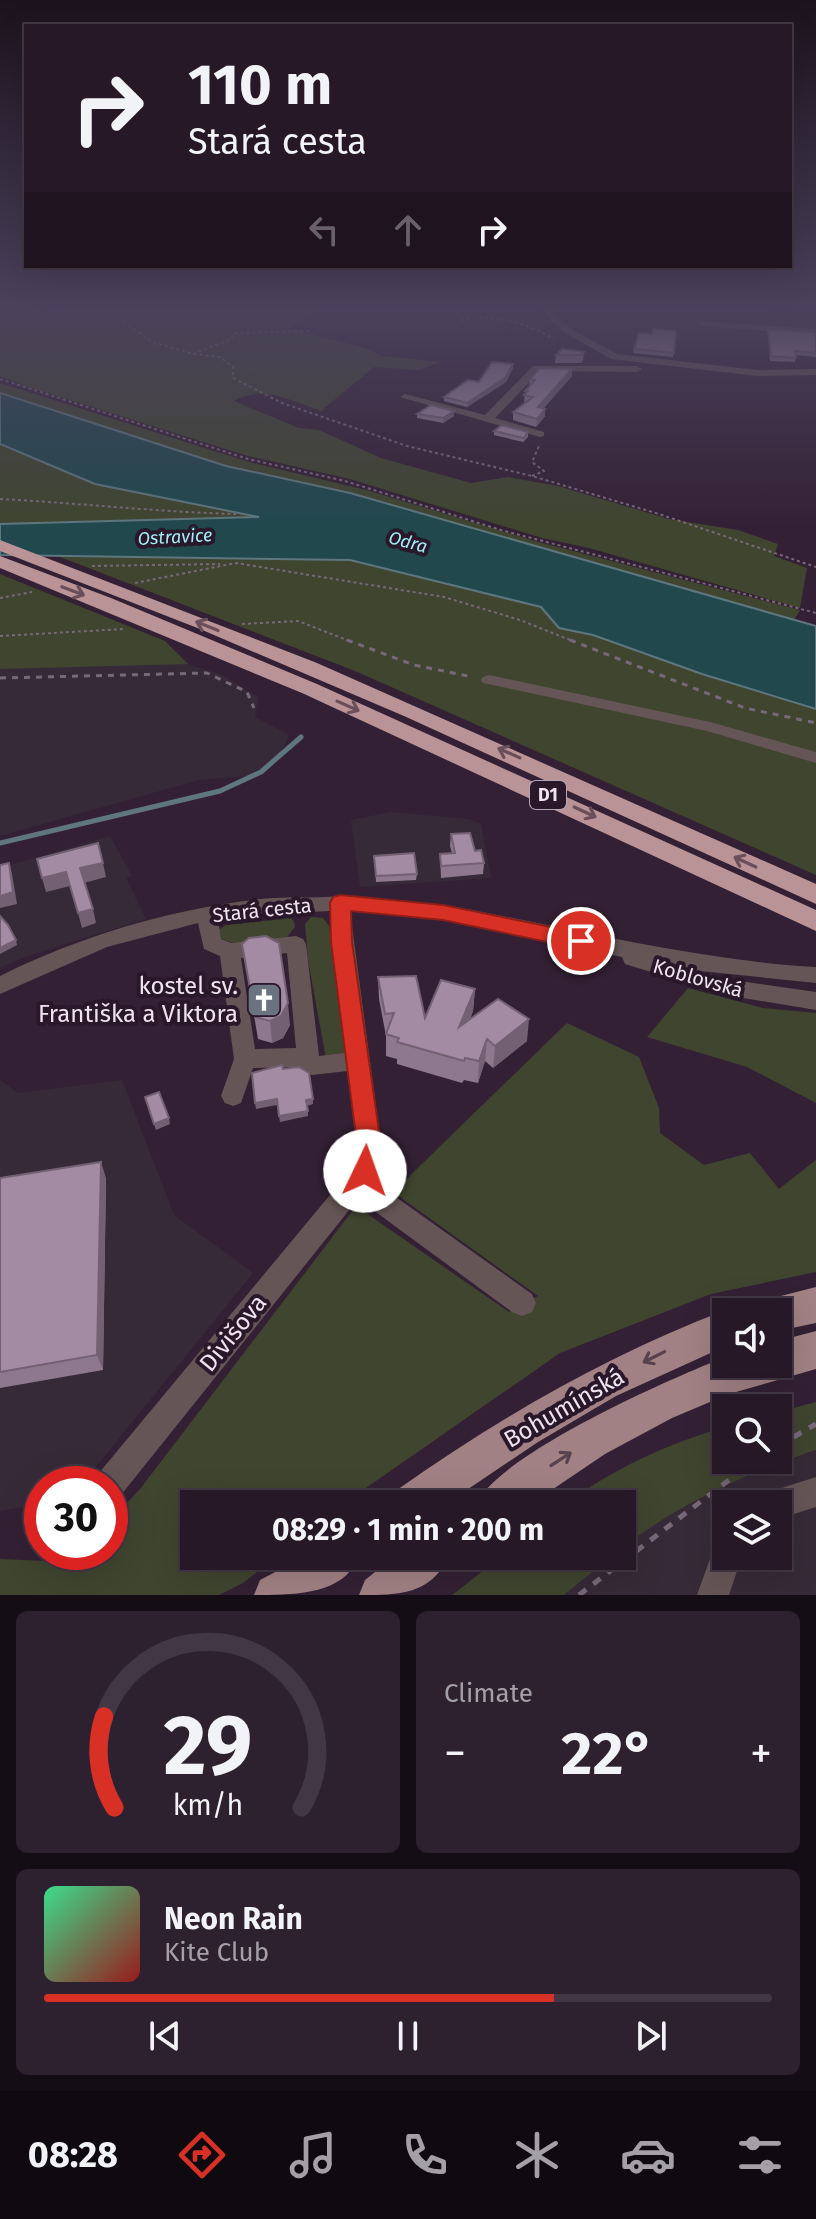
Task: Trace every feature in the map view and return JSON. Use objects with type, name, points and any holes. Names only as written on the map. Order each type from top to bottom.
[{"type":"highway","name":"D1","points":[[0,545],[278,665],[816,921]]},
{"type":"highway","name":"D1","points":[[0,562],[278,665],[555,773],[816,895]]},
{"type":"main road","points":[[792,1310],[816,1305]]},
{"type":"main road","name":"Bohumínská","points":[[433,1490],[597,1387],[682,1343],[712,1333]]},
{"type":"main road","points":[[792,1356],[816,1350]]},
{"type":"main road","name":"Bohumínská","points":[[517,1490],[622,1423],[724,1378]]},
{"type":"main road","points":[[275,1595],[320,1570]]},
{"type":"main road","points":[[296,1595],[326,1570]]},
{"type":"main road","points":[[380,1595],[412,1570]]},
{"type":"main road","points":[[396,1595],[418,1570]]},
{"type":"street","points":[[487,420],[526,379]]},
{"type":"street","points":[[405,397],[540,434]]},
{"type":"street","points":[[489,680],[642,711],[816,758]]},
{"type":"street","name":"Stará cesta","points":[[0,986],[44,963],[91,945],[207,916],[268,907],[340,903],[443,912],[581,941]]},
{"type":"street","name":"Divišova","points":[[125,1466],[365,1171],[370,1152],[356,1061],[340,903]]},
{"type":"street","points":[[207,916],[211,944],[230,951],[296,944],[308,1057],[312,1066],[356,1061]]},
{"type":"street","name":"Koblovská","points":[[581,941],[816,975]]},
{"type":"street","name":"Koblovská","points":[[581,941],[694,979],[756,994],[809,1000]]},
{"type":"street","points":[[230,951],[245,1059],[233,1096]]},
{"type":"street","points":[[245,1059],[308,1057]]},
{"type":"street","points":[[356,1183],[522,1303]]},
{"type":"street","points":[[792,1499],[816,1492]]},
{"type":"street","points":[[713,1595],[721,1570]]},
{"type":"path","points":[[1,379],[248,459],[345,481],[501,530],[816,613]]},
{"type":"path","points":[[236,379],[282,403],[407,446],[532,476],[659,514],[816,567]]},
{"type":"path","points":[[532,476],[544,471],[532,462],[533,454],[546,437],[540,434]]},
{"type":"path","points":[[0,499],[102,504],[161,512],[236,514]]},
{"type":"path","points":[[91,566],[236,563],[444,597],[520,620],[745,708],[816,723]]},
{"type":"path","points":[[131,584],[236,563]]},
{"type":"path","points":[[0,598],[42,591]]},
{"type":"path","points":[[235,624],[298,621],[414,665],[489,680]]},
{"type":"path","points":[[0,636],[135,629]]},
{"type":"path","points":[[0,678],[207,673],[247,692],[254,708]]},
{"type":"path","points":[[792,1438],[816,1424]]},
{"type":"path","points":[[579,1595],[737,1474]]},
{"type":"shaded area","points":[[9,379],[359,379],[321,411],[266,394],[245,396],[234,401],[299,428],[319,430],[381,458],[471,483],[508,477],[558,486],[669,519],[738,530],[778,544],[774,556],[807,568],[800,608],[589,548],[542,538],[350,479],[248,456]]},
{"type":"shaded area","points":[[0,383],[249,462],[370,491],[535,541],[800,610],[794,620],[350,493],[226,466],[0,393]]},
{"type":"shaded area","points":[[0,444],[95,484],[264,517],[0,524]]},
{"type":"shaded area","points":[[55,555],[349,560],[541,607],[559,628],[592,635],[702,674],[816,709],[816,875],[355,671]]},
{"type":"shaded area","points":[[0,574],[165,641],[188,664],[0,669]]},
{"type":"shaded area","points":[[132,663],[188,664],[222,675],[258,697],[255,717],[289,735],[282,751],[271,763],[248,776],[199,780],[0,836],[0,669]]},
{"type":"shaded area","points":[[390,812],[469,819],[481,824],[491,878],[360,887],[351,820]]},
{"type":"shaded area","points":[[110,836],[132,876],[126,878],[146,919],[24,957],[0,968],[0,868]]},
{"type":"shaded area","points":[[311,917],[323,918],[329,926],[348,1056],[326,1059],[308,960],[305,924]]},
{"type":"shaded area","points":[[290,918],[295,927],[287,937],[233,943],[216,937],[217,931],[226,925]]},
{"type":"shaded area","points":[[688,988],[763,1008],[816,1013],[816,1103],[747,1067],[647,1037]]},
{"type":"shaded area","points":[[567,1023],[639,1057],[659,1108],[660,1133],[704,1165],[750,1153],[779,1189],[816,1160],[816,1272],[711,1294],[560,1353],[363,1490],[180,1490],[180,1570],[259,1570],[243,1583],[219,1595],[0,1595],[0,1559],[24,1560],[24,1570],[128,1570],[128,1502],[356,1206],[509,1312],[538,1296],[393,1192]]},
{"type":"shaded area","points":[[0,1080],[18,1093],[122,1080],[174,1215],[253,1273],[97,1466],[24,1466],[24,1507],[0,1511]]},
{"type":"shaded area","points":[[816,1402],[816,1450],[792,1459],[792,1408]]},
{"type":"shaded area","points":[[712,1431],[712,1474],[754,1474],[712,1490],[636,1538],[636,1490],[587,1490],[643,1458]]},
{"type":"shaded area","points":[[816,1450],[816,1595],[564,1595],[595,1570],[636,1570],[636,1537],[712,1491],[712,1570],[792,1570],[792,1490],[714,1490],[753,1474],[792,1474],[792,1459]]},
{"type":"shaded area","points":[[484,1570],[595,1570],[564,1595],[452,1595]]},
{"type":"water","points":[[0,393],[226,466],[350,493],[816,626],[816,709],[702,674],[593,635],[559,628],[541,607],[350,560],[0,555],[0,524],[259,517],[95,484],[0,444]]},
{"type":"building","points":[[502,379],[467,403],[444,397],[468,380]]},
{"type":"building","points":[[532,379],[563,379],[538,407],[545,409],[537,419],[513,412],[533,397],[524,395],[535,380]]},
{"type":"building","points":[[431,405],[454,411],[443,418],[417,414]]},
{"type":"building","points":[[502,425],[528,432],[524,438],[494,431]]},
{"type":"building","points":[[470,833],[475,851],[481,850],[484,863],[441,866],[440,854],[455,853],[451,834]]},
{"type":"building","points":[[98,843],[103,863],[80,868],[93,909],[78,913],[66,872],[42,878],[37,859]]},
{"type":"building","points":[[414,853],[417,874],[376,876],[374,856]]},
{"type":"building","points":[[9,863],[13,892],[0,896],[0,865]]},
{"type":"building","points":[[0,916],[16,940],[0,948]]},
{"type":"building","name":"kostel sv. Františka a Viktora","points":[[266,936],[279,943],[288,1003],[281,1016],[270,1021],[255,1017],[242,944],[249,938]]},
{"type":"building","points":[[416,976],[425,1018],[441,980],[475,989],[459,1027],[498,999],[529,1019],[495,1046],[487,1039],[479,1061],[465,1058],[464,1061],[397,1042],[399,1038],[386,1034],[394,1013],[385,1014],[378,977]]},
{"type":"building","points":[[282,1065],[283,1069],[299,1067],[309,1073],[313,1099],[306,1100],[308,1111],[279,1116],[277,1099],[255,1103],[252,1073]]},
{"type":"building","points":[[159,1092],[169,1118],[154,1124],[145,1097]]},
{"type":"building","points":[[101,1162],[97,1355],[0,1372],[0,1178]]},
{"type":"waterway","points":[[0,843],[220,791],[261,772],[301,737]]},
{"type":"place","name":"kostel sv. Františka a Viktora","points":[[264,1000]]},
{"type":"route","points":[[365,1171],[370,1152],[356,1061],[340,903],[443,912],[581,941]]},
{"type":"water label","name":"Ostravice","points":[[175,537]]},
{"type":"water label","name":"Odra","points":[[408,542]]}]
